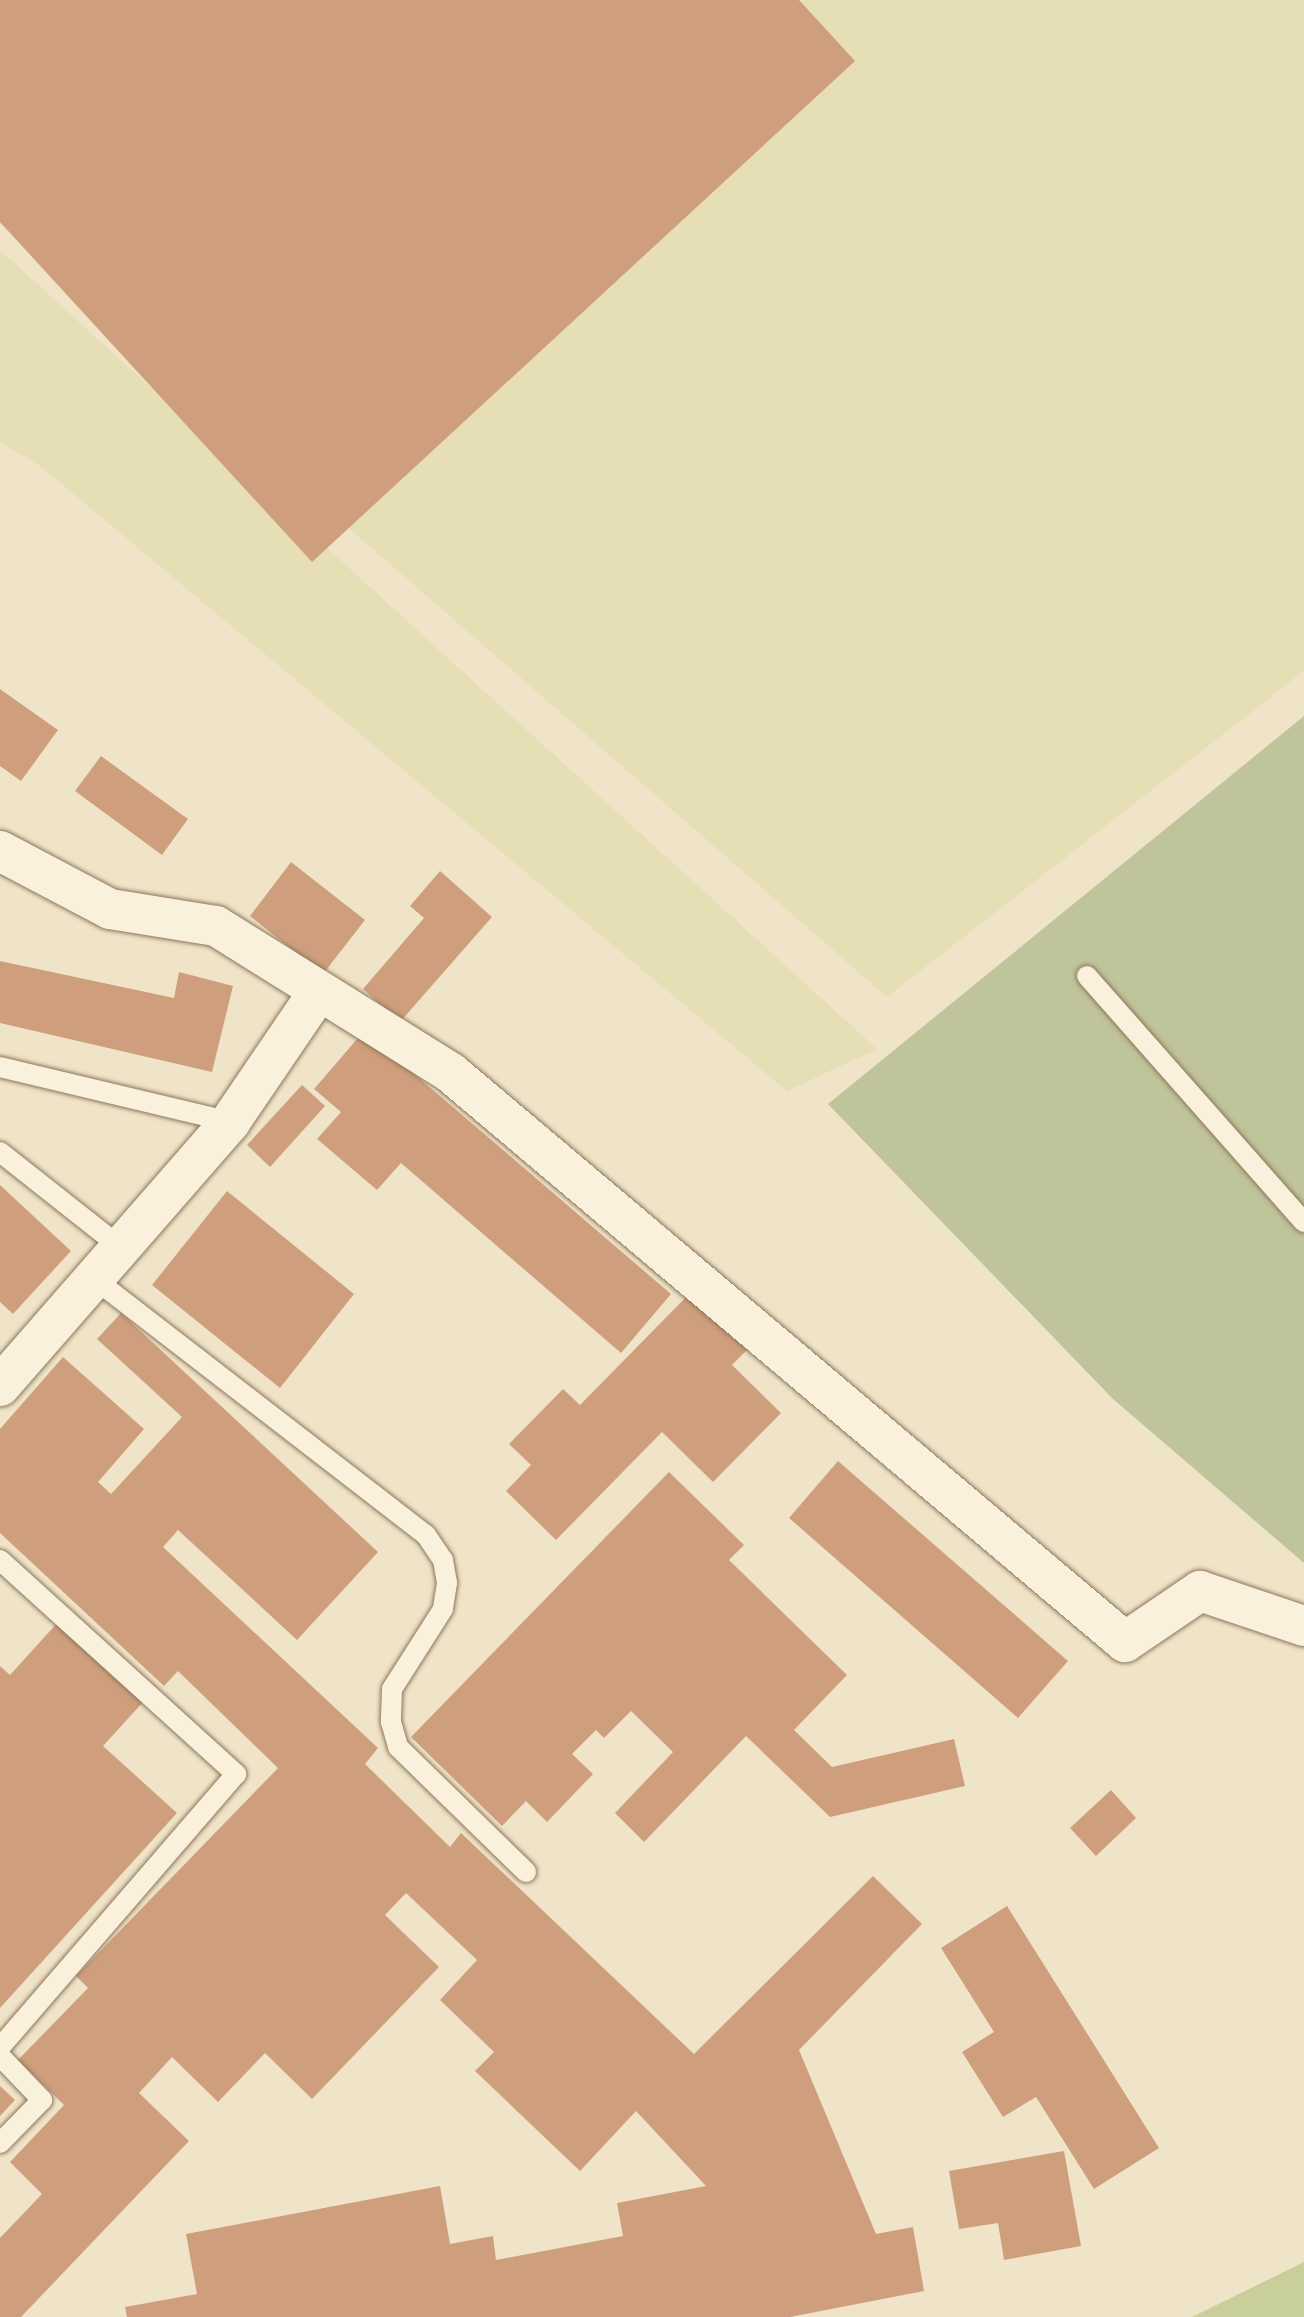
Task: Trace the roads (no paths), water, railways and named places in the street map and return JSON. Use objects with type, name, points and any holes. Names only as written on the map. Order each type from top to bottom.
[{"type":"street","points":[[0,851],[110,909],[216,926],[452,1073],[1124,1642],[1200,1590],[1304,1626]]},
{"type":"street","points":[[2,1380],[230,1122],[319,991]]},
{"type":"lane","points":[[1087,976],[1304,1222]]},
{"type":"lane","points":[[0,1067],[230,1122]]},
{"type":"lane","points":[[0,1152],[119,1246]]},
{"type":"lane","points":[[92,1277],[426,1534],[442,1560],[448,1582],[443,1609],[392,1689],[391,1722],[398,1747],[526,1872]]},
{"type":"lane","points":[[0,1560],[236,1774],[0,2047]]},
{"type":"lane","points":[[0,2056],[42,2100],[0,2143]]}]
